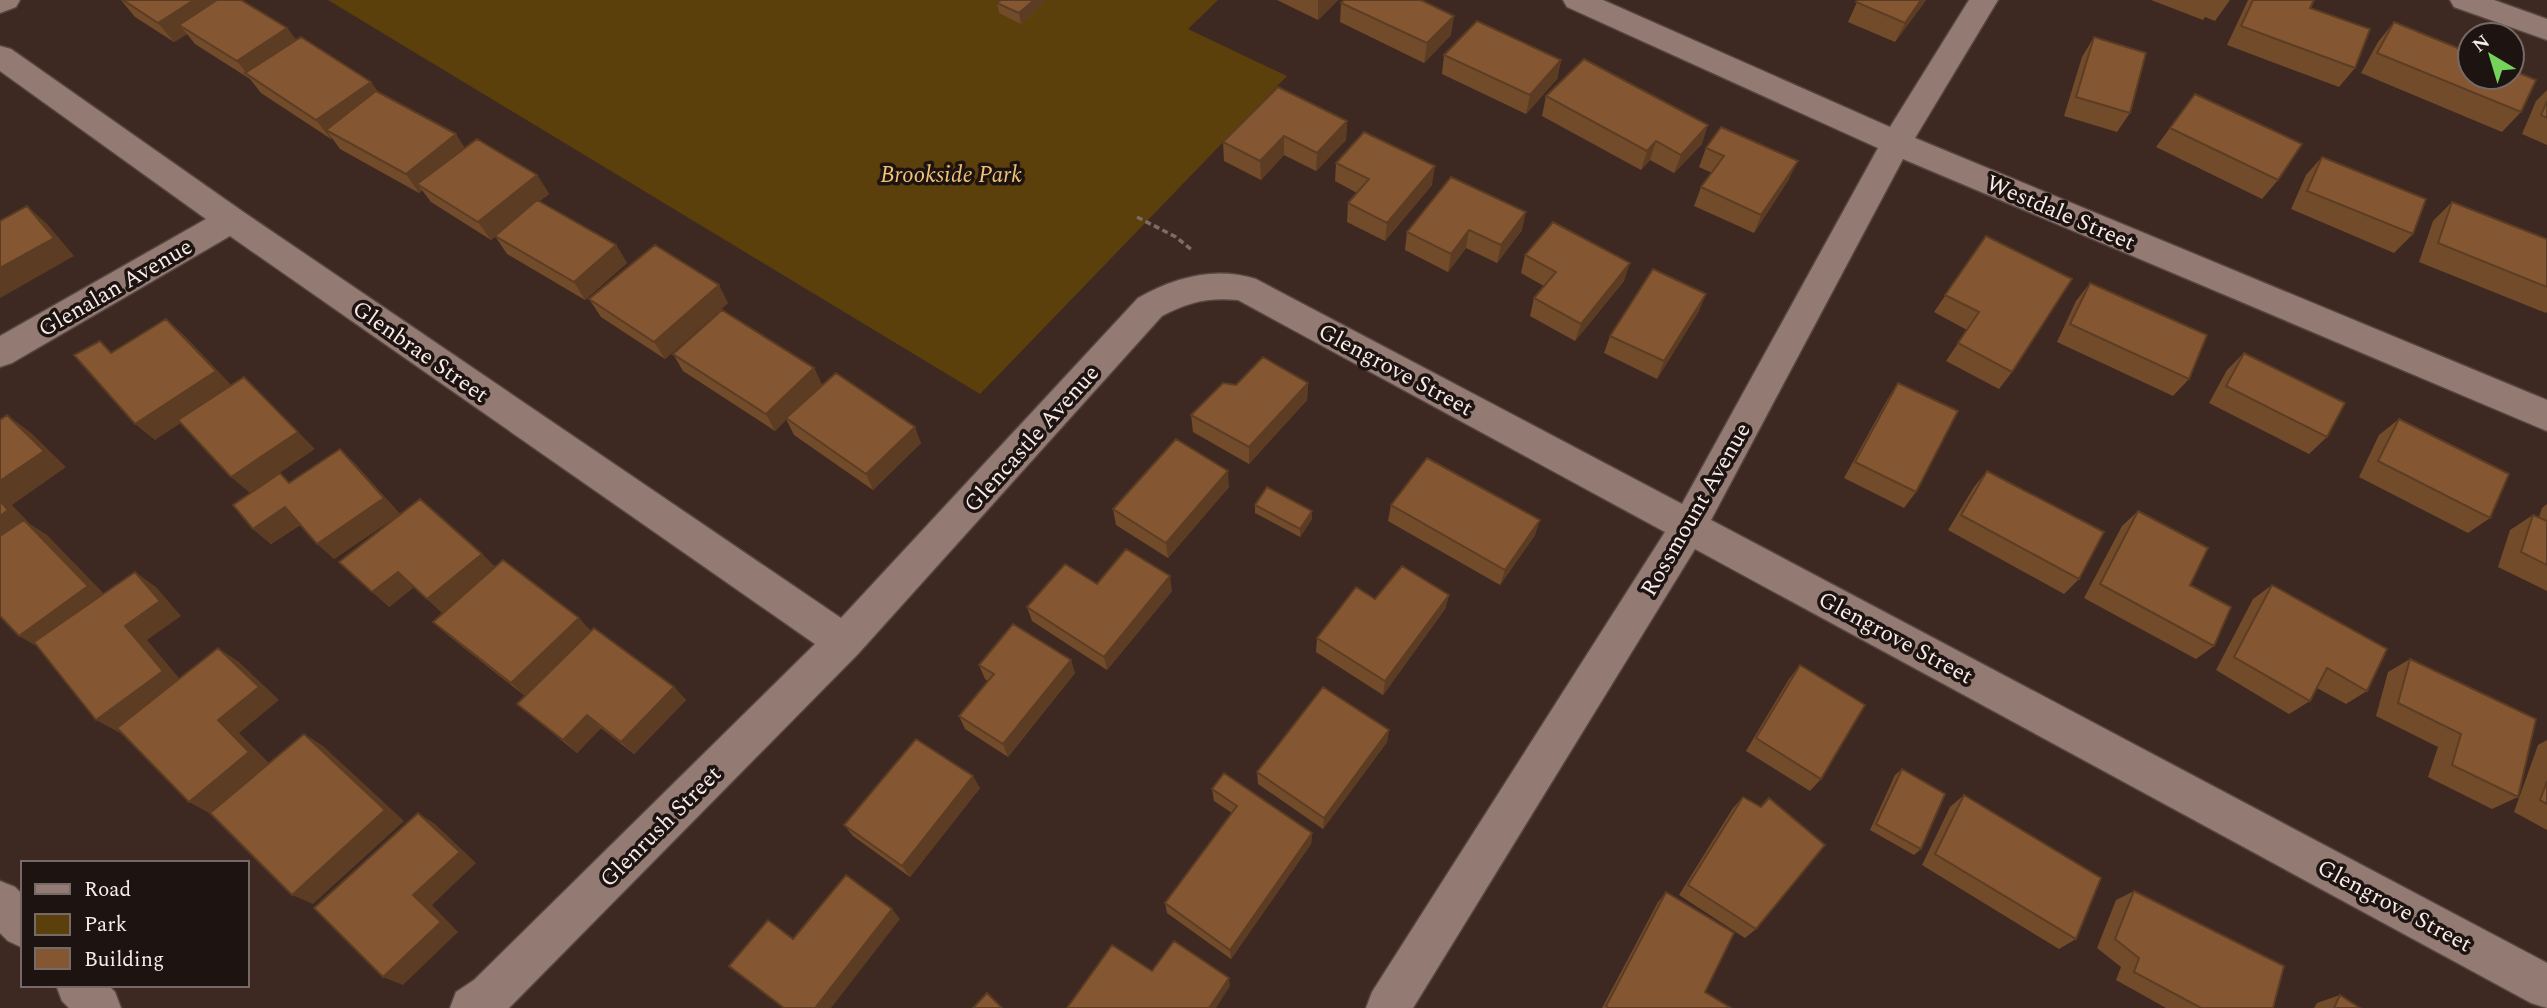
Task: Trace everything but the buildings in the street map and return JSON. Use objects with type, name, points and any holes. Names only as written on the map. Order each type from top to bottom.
[{"type":"street","points":[[0,3],[6,0]]},
{"type":"street","name":"Westdale Street","points":[[1577,0],[1896,143],[2547,416]]},
{"type":"street","name":"Rossmount Avenue","points":[[1388,1008],[1689,526],[1896,143],[1984,0]]},
{"type":"street","points":[[2464,0],[2547,30]]},
{"type":"street","name":"Glenbrae Street","points":[[0,56],[231,220],[844,642]]},
{"type":"street","name":"Glenalan Avenue","points":[[0,353],[231,220]]},
{"type":"street","name":"Glengrove Street","points":[[1229,286],[1689,526],[2547,987]]},
{"type":"street","name":"Glencastle Avenue","points":[[844,642],[1150,307],[1176,291],[1229,286]]},
{"type":"street","name":"Glenrush Street","points":[[472,1008],[489,996],[844,642]]},
{"type":"street","points":[[0,902],[21,924]]},
{"type":"street","points":[[80,987],[99,1008]]},
{"type":"path","points":[[1137,216],[1176,237],[1229,286]]},
{"type":"green space","name":"Brookside Park","points":[[328,0],[1218,0],[1188,29],[1287,76],[980,394]]}]
